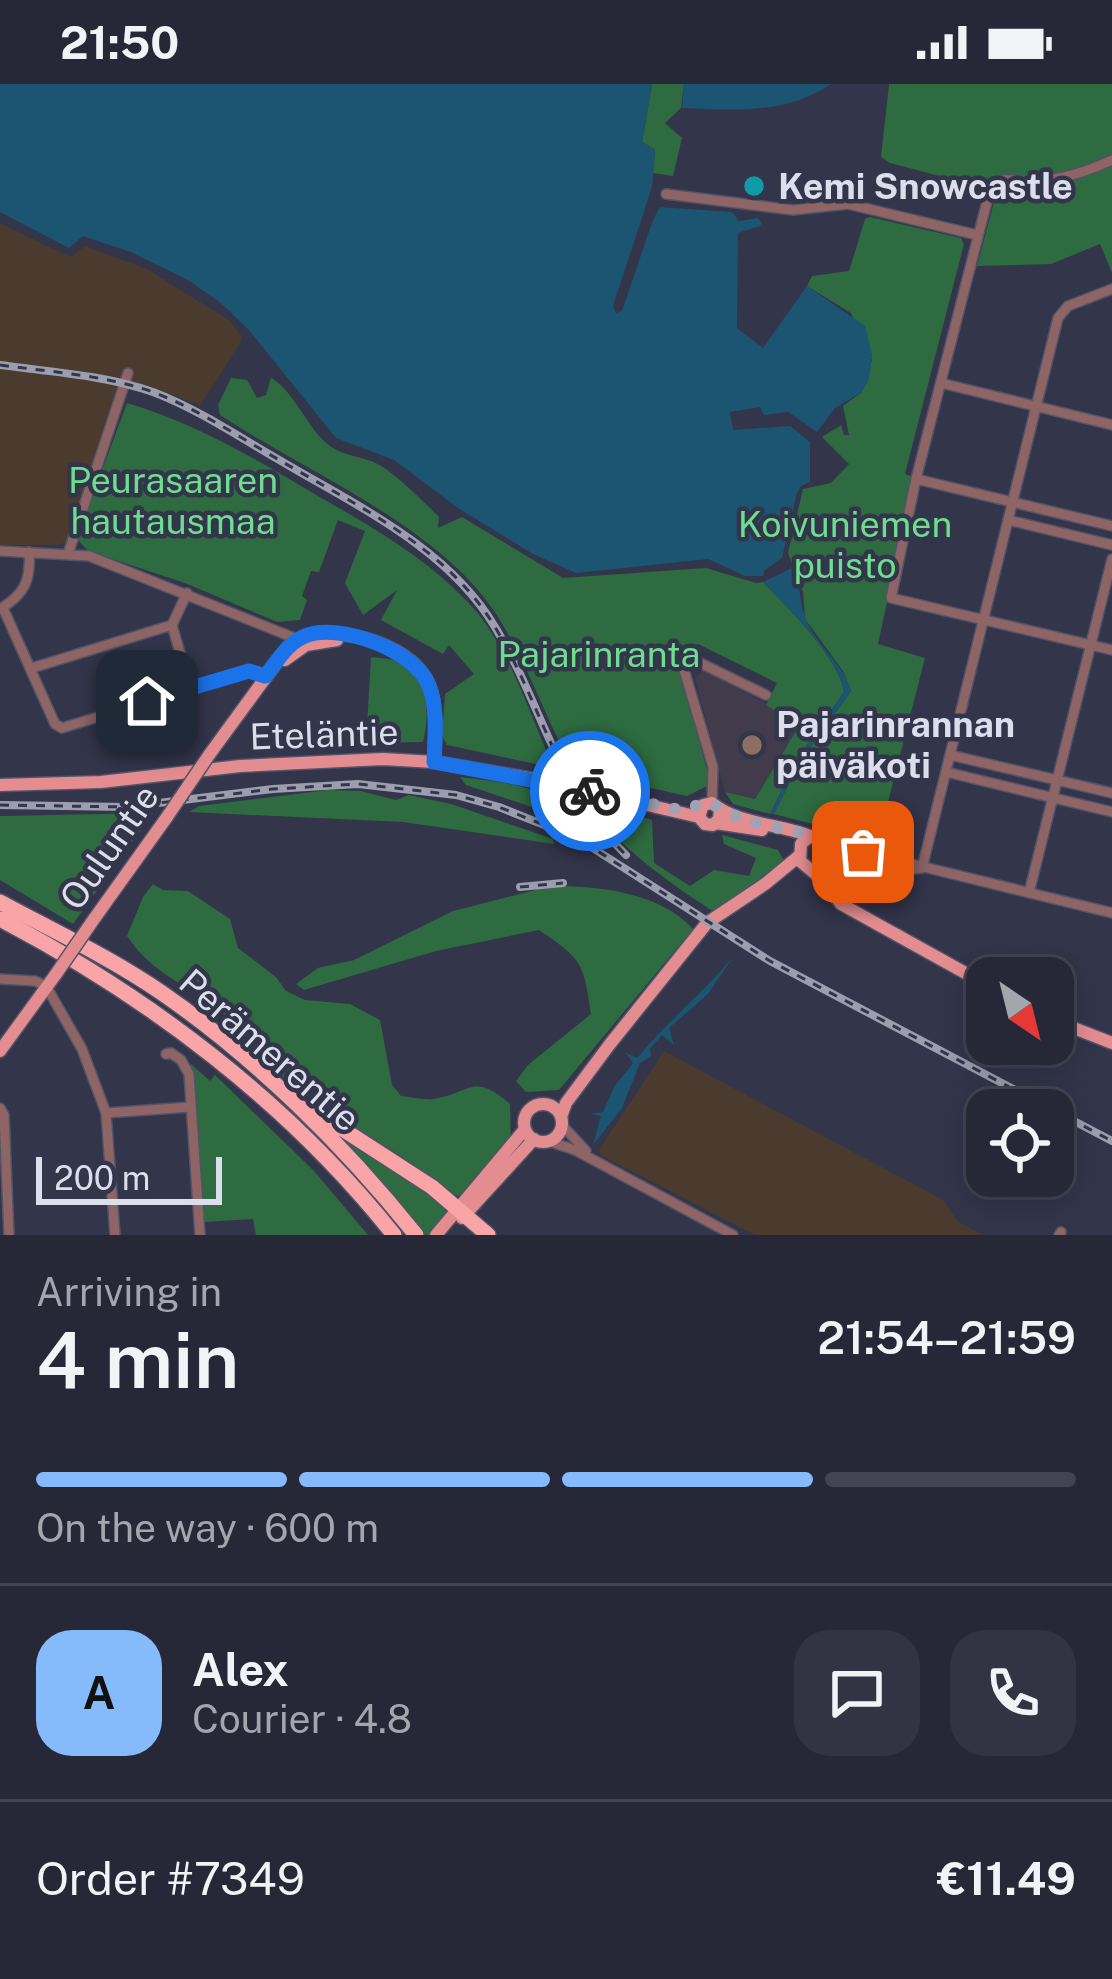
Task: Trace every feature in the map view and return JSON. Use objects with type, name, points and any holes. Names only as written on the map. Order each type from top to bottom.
[{"type":"highway","name":"Perämerentie","points":[[0,902],[159,991],[250,1062],[341,1150],[416,1235]]},
{"type":"highway","name":"Perämerentie","points":[[0,919],[78,960],[175,1025],[254,1091],[343,1178],[390,1235]]},
{"type":"highway","points":[[250,1062],[327,1122],[462,1211],[488,1235]]},
{"type":"main road","points":[[302,641],[331,632],[362,640],[395,651],[424,676],[432,696],[434,762]]},
{"type":"main road","name":"Ouluntie","points":[[0,1051],[265,676],[302,641]]},
{"type":"main road","name":"Eteläntie","points":[[0,785],[101,782],[343,758],[434,762],[676,809],[710,811]]},
{"type":"main road","points":[[710,811],[821,836],[834,845],[821,872]]},
{"type":"main road","points":[[710,811],[785,834],[821,872],[841,904],[966,973]]},
{"type":"main road","points":[[442,1233],[536,1136],[562,1121],[566,1103],[707,923],[766,884],[810,836]]},
{"type":"main road","points":[[766,884],[821,872]]},
{"type":"main road","points":[[1074,1028],[1112,1043]]},
{"type":"main road","points":[[536,1136],[529,1110],[559,1097],[610,1044]]},
{"type":"main road","points":[[548,1104],[562,1121]]},
{"type":"street","points":[[1112,160],[1064,178],[997,180],[991,186],[916,479],[891,598],[1112,650]]},
{"type":"street","points":[[666,194],[793,210],[848,204],[977,236]]},
{"type":"street","points":[[922,868],[1058,318],[1068,306],[1112,289]]},
{"type":"street","points":[[68,554],[128,373]]},
{"type":"street","points":[[941,383],[1112,424]]},
{"type":"street","points":[[916,479],[1112,526]]},
{"type":"street","points":[[1008,520],[1112,544]]},
{"type":"street","points":[[0,551],[88,556],[302,641]]},
{"type":"street","points":[[29,552],[30,579],[18,597],[2,608],[55,724],[62,728],[249,671],[265,676]]},
{"type":"street","points":[[1029,893],[1112,559]]},
{"type":"street","points":[[187,593],[172,625],[190,688]]},
{"type":"street","points":[[32,668],[172,625]]},
{"type":"street","points":[[710,811],[713,767],[682,663],[696,661],[766,695]]},
{"type":"street","points":[[950,755],[1112,793]]},
{"type":"street","points":[[946,772],[1112,812]]},
{"type":"street","points":[[834,845],[1112,913]]},
{"type":"street","points":[[821,872],[864,860],[922,868]]},
{"type":"street","points":[[0,979],[51,980],[106,1113],[116,1235]]},
{"type":"street","points":[[166,1054],[173,1054],[186,1066],[200,1235]]},
{"type":"street","points":[[106,1113],[190,1107]]},
{"type":"street","points":[[0,1108],[9,1235]]},
{"type":"street","points":[[562,1121],[599,1163]]},
{"type":"street","points":[[536,1136],[599,1163],[733,1235]]},
{"type":"street","points":[[698,1235],[706,1221]]},
{"type":"shaded area","points":[[0,223],[70,257],[85,246],[147,269],[229,320],[243,338],[201,405],[123,378],[67,542],[58,545],[0,545]]},
{"type":"shaded area","name":"Pajarinrannan päiväkoti","points":[[703,670],[800,726],[754,800],[725,792],[695,678]]},
{"type":"shaded area","points":[[664,1051],[943,1200],[958,1222],[983,1235],[755,1235],[600,1155]]},
{"type":"green space","points":[[652,84],[684,84],[681,108],[665,123],[682,138],[673,176],[653,173],[655,150],[642,142]]},
{"type":"green space","points":[[889,84],[1112,84],[1112,273],[1100,244],[1051,264],[977,266],[997,191],[881,157]]},
{"type":"green space","name":"Koivuniemen puisto","points":[[865,219],[961,238],[964,244],[905,474],[914,477],[878,644],[925,658],[878,841],[774,814],[799,763],[851,691],[843,671],[805,619],[803,592],[788,553],[803,489],[831,483],[849,464],[822,437],[841,425],[844,435],[849,435],[843,406],[862,392],[872,360],[851,313],[807,286],[812,276],[849,271]]},
{"type":"green space","name":"Pajarinranta","points":[[231,378],[247,380],[257,398],[266,395],[271,378],[278,383],[324,441],[390,472],[439,517],[438,528],[462,517],[563,578],[706,568],[763,582],[823,649],[844,692],[796,761],[770,814],[733,804],[725,792],[755,799],[799,726],[766,705],[777,683],[698,644],[675,654],[709,777],[707,786],[687,796],[574,771],[507,633],[471,583],[406,527],[220,415],[218,405]]},
{"type":"green space","name":"Peurasaaren hautausmaa","points":[[127,403],[178,421],[249,456],[381,533],[440,576],[475,610],[500,646],[554,768],[447,745],[442,736],[445,694],[474,674],[449,645],[443,654],[381,620],[397,590],[363,615],[345,583],[365,531],[338,520],[319,572],[311,571],[300,620],[277,622],[185,583],[88,551],[78,540],[79,533]]},
{"type":"green space","points":[[371,657],[401,662],[417,677],[426,709],[423,742],[366,743]]},
{"type":"green space","points":[[460,777],[542,793],[577,822],[466,785]]},
{"type":"green space","points":[[328,790],[361,791],[396,800],[409,795],[451,804],[553,839],[554,844],[403,822],[189,812],[199,806]]},
{"type":"green space","points":[[583,798],[652,820],[654,863],[690,886],[714,870],[749,876],[756,858],[724,844],[722,835],[778,850],[784,861],[714,912],[627,847]]},
{"type":"green space","points":[[153,813],[73,924],[0,880],[0,816]]},
{"type":"green space","points":[[153,884],[163,890],[188,891],[230,919],[238,948],[276,977],[286,991],[305,1000],[350,1004],[380,1020],[392,1085],[401,1096],[433,1099],[471,1087],[497,1094],[510,1104],[511,1143],[462,1197],[299,1090],[221,1012],[151,963],[127,936]]},
{"type":"green space","points":[[551,886],[608,890],[646,899],[693,929],[559,1090],[526,1092],[516,1081],[528,1065],[591,1014],[578,964],[539,930],[436,951],[304,990],[296,984],[318,968],[354,960],[453,911]]},
{"type":"green space","points":[[191,1064],[210,1081],[215,1075],[314,1171],[368,1235],[256,1235],[253,1219],[203,1222]]},
{"type":"green space","points":[[322,1122],[400,1170],[450,1210],[430,1235],[426,1235]]},
{"type":"water","points":[[0,84],[652,84],[642,142],[655,150],[652,187],[614,311],[659,207],[732,212],[739,221],[758,218],[760,226],[738,233],[737,328],[763,348],[807,286],[865,326],[872,354],[869,379],[862,392],[835,408],[817,432],[788,412],[764,415],[760,407],[730,412],[733,430],[790,426],[810,442],[810,482],[797,493],[782,558],[763,576],[745,576],[708,559],[576,573],[533,554],[458,508],[394,460],[336,438],[249,330],[188,280],[131,252],[83,236],[69,248],[0,212]]},
{"type":"water","points":[[684,84],[831,84],[777,106],[740,109],[682,108]]},
{"type":"water","points":[[795,570],[810,627],[851,691],[799,763],[770,814],[796,761],[844,692],[823,649],[763,582]]},
{"type":"water","points":[[733,957],[708,994],[669,1028],[674,1045],[662,1035],[650,1049],[651,1056],[640,1063],[622,1108],[593,1145],[601,1116],[590,1114],[603,1112],[614,1087],[633,1063],[625,1052],[637,1058]]},
{"type":"pier","points":[[652,187],[657,190],[653,205],[663,206],[656,211],[622,311],[616,313],[613,306]]},
{"type":"railway","points":[[0,365],[116,382],[170,399],[370,512],[427,552],[475,599],[495,627],[582,801],[626,855]]},
{"type":"railway","points":[[0,805],[126,807],[358,784],[456,795],[499,807],[577,838],[770,961],[1112,1141]]},
{"type":"railway","points":[[520,887],[563,883]]},
{"type":"way so far","points":[[590,791],[676,809],[712,803],[729,814],[821,836],[842,849],[863,852]]},
{"type":"place","name":"Kemi Snowcastle","points":[[754,186]]},
{"type":"place","name":"Pajarinrannan päiväkoti","points":[[752,745]]},
{"type":"route","points":[[147,701],[249,671],[265,676],[299,638],[316,632],[346,634],[395,651],[424,676],[432,696],[434,762],[590,791]]}]
